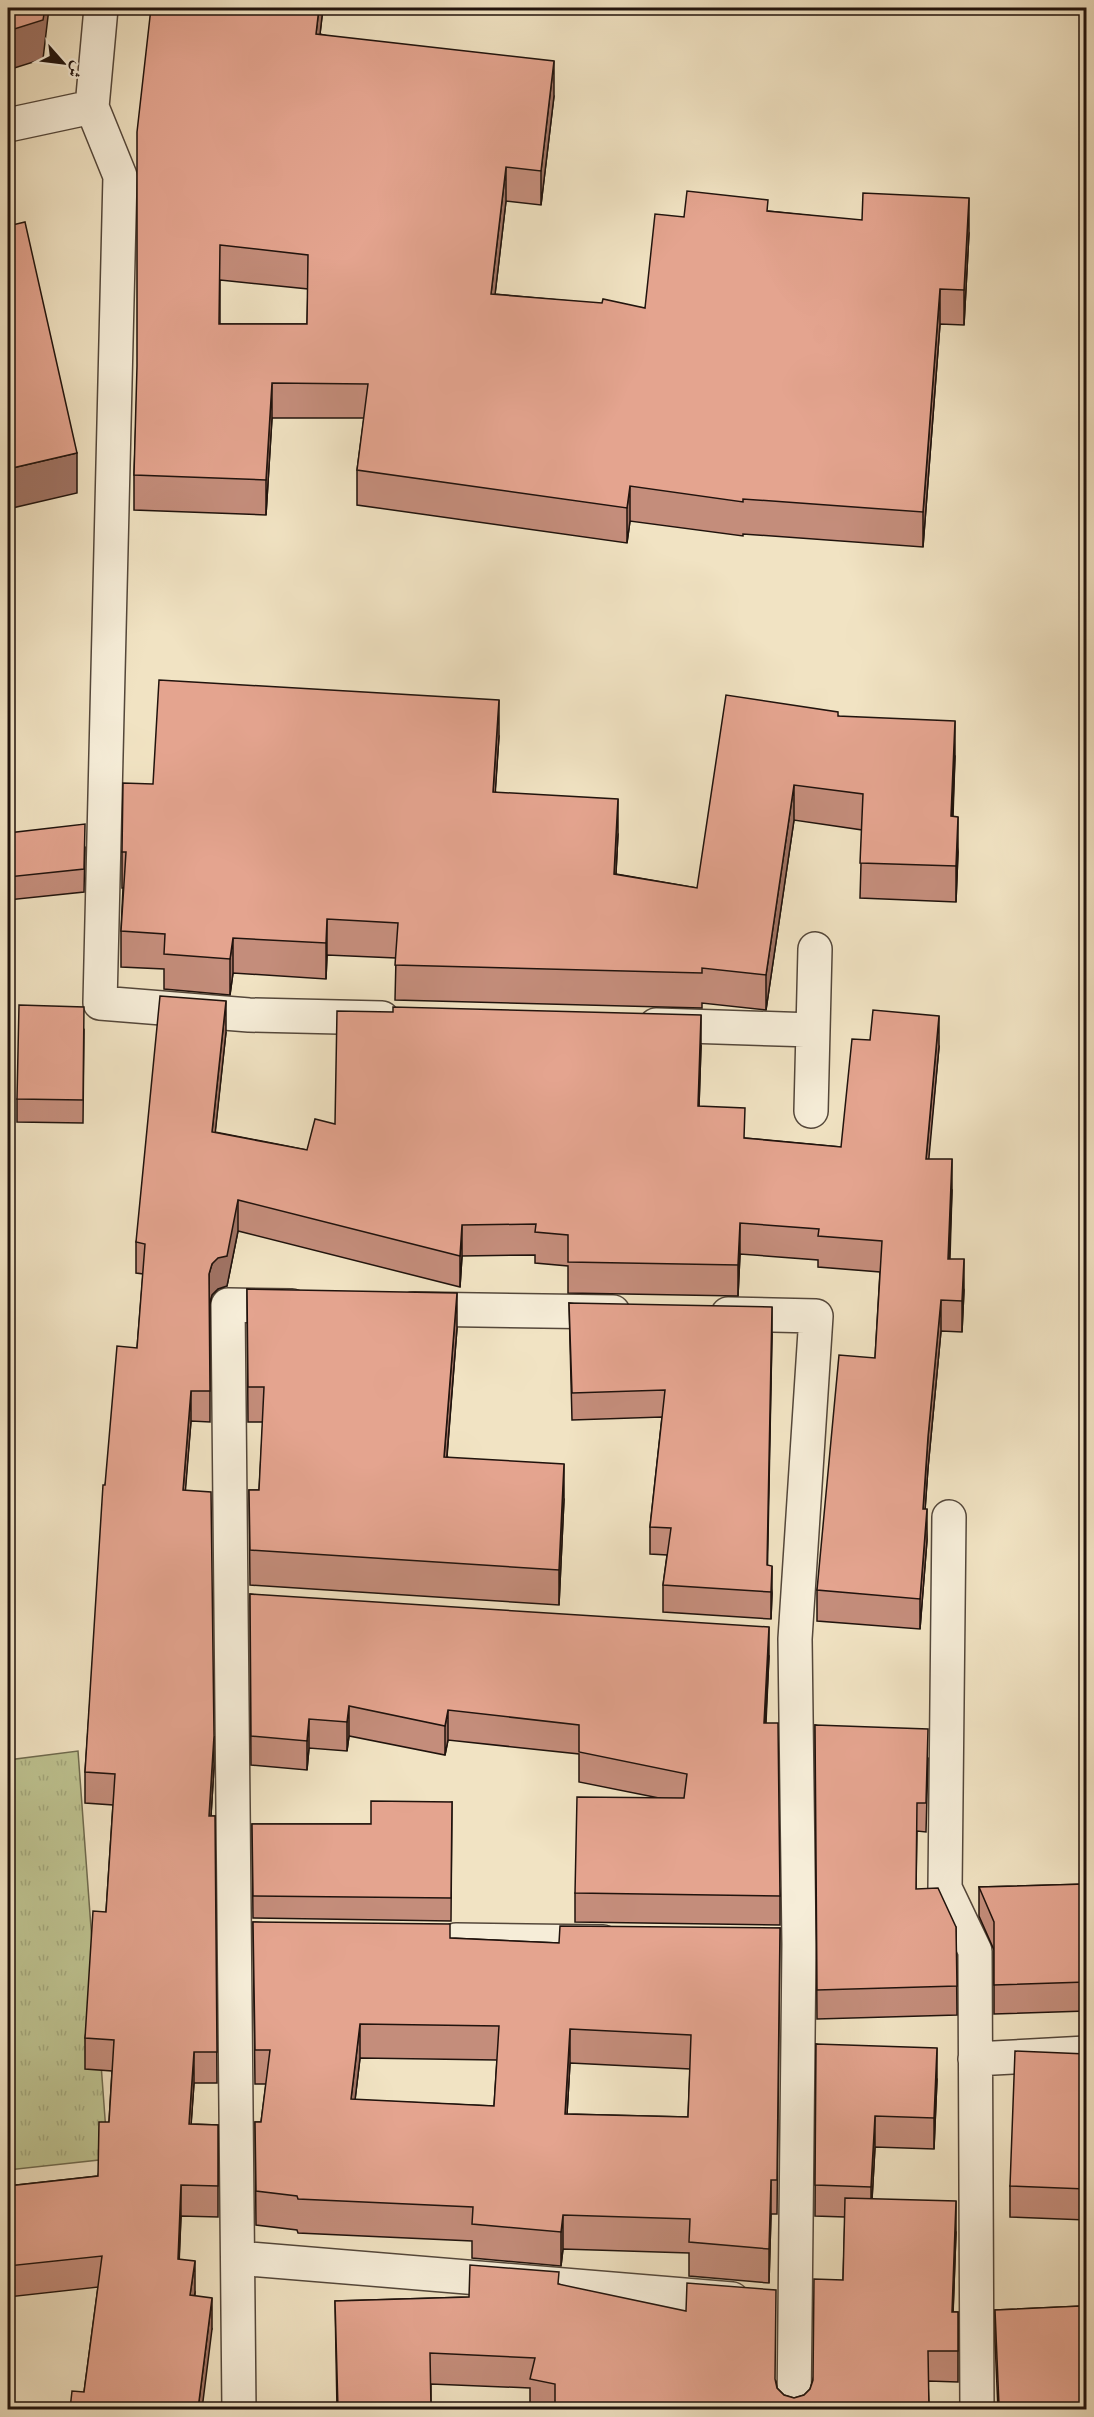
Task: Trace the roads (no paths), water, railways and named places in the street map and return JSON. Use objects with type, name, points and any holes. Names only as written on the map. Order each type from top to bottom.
[{"type":"street","points":[[101,8],[92,107],[120,176],[100,1003],[249,1015],[413,1019]]},
{"type":"street","points":[[8,125],[92,107]]},
{"type":"street","points":[[811,1111],[815,949]]},
{"type":"street","points":[[625,1025],[813,1030]]},
{"type":"street","points":[[239,2409],[228,1305],[316,1307]]},
{"type":"street","points":[[388,1308],[638,1312]]},
{"type":"street","points":[[697,1314],[816,1316],[795,1640],[799,1944],[794,2409]]},
{"type":"street","points":[[949,1517],[945,1888],[975,1952],[977,2409]]},
{"type":"street","points":[[231,1603],[266,1606]]},
{"type":"street","points":[[760,1637],[795,1640]]},
{"type":"street","points":[[235,1937],[270,1937]]},
{"type":"street","points":[[423,1939],[635,1942]]},
{"type":"street","points":[[764,1944],[799,1944]]},
{"type":"street","points":[[975,2059],[1086,2053]]},
{"type":"street","points":[[237,2258],[796,2304]]},
{"type":"street","points":[[976,2323],[1009,2320]]}]
